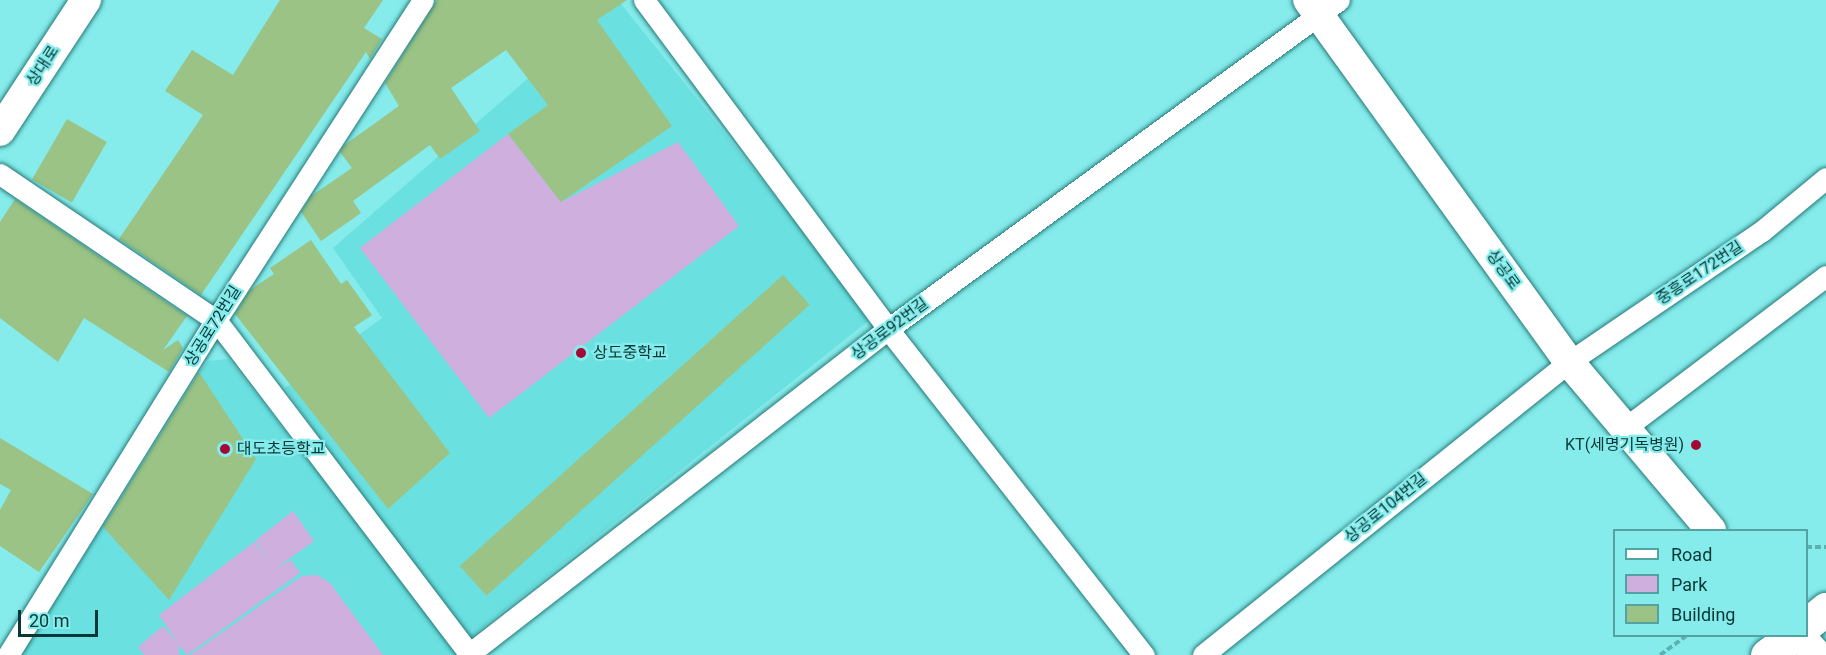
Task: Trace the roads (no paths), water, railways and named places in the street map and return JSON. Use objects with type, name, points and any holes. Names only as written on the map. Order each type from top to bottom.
[{"type":"main road","name":"상대로","points":[[0,132],[86,0]]},
{"type":"main road","name":"상공로","points":[[1322,5],[1569,362],[1709,529]]},
{"type":"main road","points":[[1808,623],[1826,609]]},
{"type":"main road","points":[[1767,655],[1792,637]]},
{"type":"main road","points":[[1801,637],[1817,655]]},
{"type":"street","name":"상공로72번길","points":[[8,655],[216,320],[423,0]]},
{"type":"street","points":[[655,4],[888,329],[1144,655]]},
{"type":"street","name":"상공로92번길","points":[[469,654],[888,329],[1322,5]]},
{"type":"street","points":[[0,174],[216,320],[469,654]]},
{"type":"street","name":"중흥로172번길","points":[[1569,362],[1762,231],[1826,178]]},
{"type":"street","points":[[1625,428],[1826,276]]},
{"type":"street","name":"상공로104번길","points":[[1203,655],[1569,362]]},
{"type":"place","name":"상도중학교","points":[[581,353]]},
{"type":"place","name":"KT(세명기독병원)","points":[[1696,445]]},
{"type":"place","name":"대도초등학교","points":[[225,449]]}]
